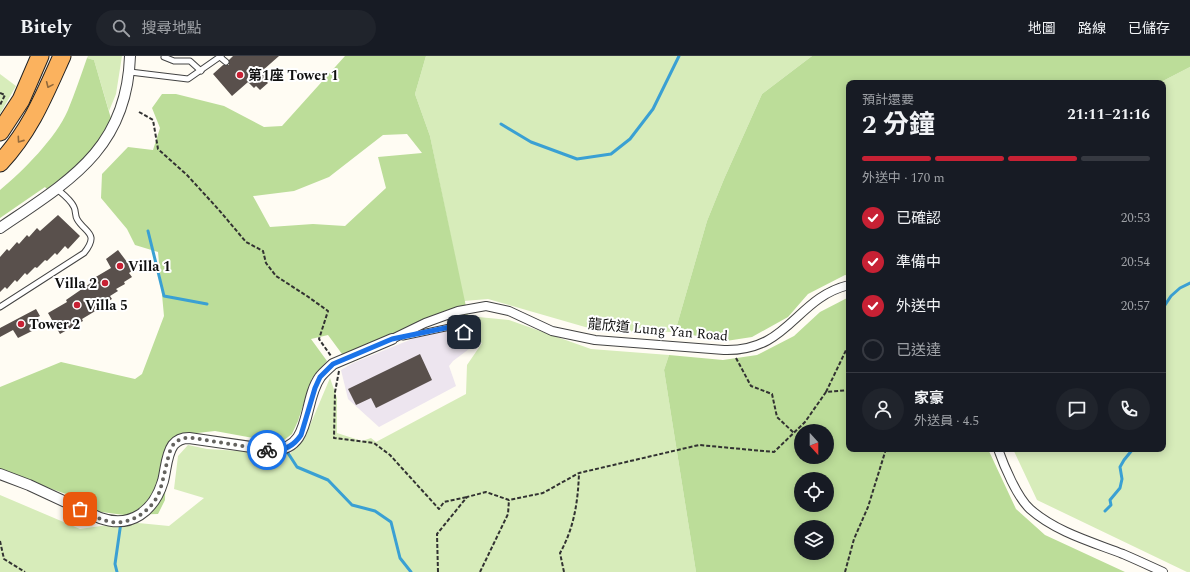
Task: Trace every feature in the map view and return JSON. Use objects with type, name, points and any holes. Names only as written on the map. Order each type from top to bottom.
[{"type":"highway","points":[[0,132],[21,100],[40,56]]},
{"type":"highway","points":[[0,163],[14,148],[29,126],[42,102],[62,56]]},
{"type":"street","points":[[0,228],[57,189],[81,168],[104,144],[121,112],[130,72],[130,56]]},
{"type":"street","name":"龍欣道 Lung Yan Road","points":[[0,474],[29,485],[107,521],[118,522],[130,520],[146,510],[155,501],[162,482],[171,448],[181,439],[193,438],[272,450],[285,449],[291,446],[301,435],[315,388],[320,377],[332,360],[392,339],[425,323],[458,311],[486,306],[509,311],[552,330],[595,340],[732,350],[750,348],[772,339],[784,331],[813,302],[832,291],[846,286]]},
{"type":"street","points":[[999,452],[1004,466],[1029,508],[1045,520],[1083,540],[1124,554],[1163,572]]},
{"type":"lane","points":[[130,72],[185,80],[201,71],[221,56],[226,62]]},
{"type":"lane","points":[[164,57],[174,61],[190,61],[201,71]]},
{"type":"lane","points":[[0,307],[84,253],[90,247],[91,242],[89,232],[77,219],[74,208],[57,189]]},
{"type":"lane","points":[[392,339],[450,327],[456,332],[464,332]]},
{"type":"path","points":[[0,93],[6,95],[0,105]]},
{"type":"path","points":[[139,112],[153,120],[158,149],[187,175],[246,242],[263,251],[266,263],[276,276],[308,296],[328,312],[319,339],[339,372],[335,392],[334,438],[374,443],[390,455],[439,509],[444,502],[486,492],[509,500],[543,493],[579,473],[699,445],[774,452],[794,432],[777,417],[772,394],[751,386],[732,350]]},
{"type":"path","points":[[803,424],[826,392],[846,350]]},
{"type":"path","points":[[826,392],[846,390]]},
{"type":"path","points":[[845,572],[854,539],[868,507],[885,452]]},
{"type":"path","points":[[564,572],[560,553],[568,539],[575,518],[579,473]]},
{"type":"path","points":[[438,572],[437,534],[467,497]]},
{"type":"path","points":[[480,572],[508,514],[509,500]]},
{"type":"path","points":[[0,541],[4,559],[25,572]]},
{"type":"shaded area","points":[[480,321],[481,340],[453,361],[449,366],[456,386],[379,427],[348,399],[341,370],[353,363],[439,328],[440,325],[461,326]]},
{"type":"green space","points":[[88,56],[122,56],[116,94],[109,111],[94,60],[87,58]]},
{"type":"green space","points":[[345,56],[426,56],[415,94],[430,136],[468,316],[482,343],[445,319],[355,353],[342,354],[328,335],[311,339],[327,361],[312,378],[298,421],[292,434],[280,443],[215,431],[179,435],[166,450],[165,500],[158,514],[124,515],[94,511],[69,495],[0,471],[0,387],[61,362],[135,379],[142,374],[164,316],[158,252],[135,245],[127,229],[101,198],[102,174],[128,147],[153,150],[160,128],[152,108],[162,94],[176,94],[224,106],[264,127],[282,126]],"holes":[[[407,134],[422,153],[378,157],[386,188],[345,226],[313,224],[270,227],[253,196],[294,191],[329,177],[383,135]]]},
{"type":"green space","points":[[426,56],[812,56],[762,94],[707,221],[675,332],[599,331],[488,299],[464,301],[430,136],[415,94]]},
{"type":"green space","points":[[812,56],[1190,56],[1190,67],[1165,80],[846,80],[846,275],[808,294],[788,317],[752,337],[726,341],[675,332],[707,221],[762,94]]},
{"type":"green space","points":[[87,58],[94,60],[112,122],[91,151],[67,174],[47,189],[45,187],[0,218],[0,190],[28,164],[56,132],[63,121],[76,91]]},
{"type":"green space","points":[[1190,67],[1190,572],[1187,572],[1037,500],[1014,452],[1166,452],[1165,80]]},
{"type":"green space","points":[[0,74],[16,86],[0,114]]},
{"type":"green space","points":[[846,299],[846,452],[989,452],[1016,509],[1045,535],[1125,572],[696,572],[664,370],[669,355],[723,360],[757,355],[794,336],[820,312]]},
{"type":"green space","points":[[468,316],[509,320],[591,349],[669,355],[664,370],[696,572],[0,572],[0,495],[80,529],[128,522],[169,526],[204,498],[174,489],[178,456],[188,445],[207,449],[290,454],[305,437],[330,378],[337,398],[337,433],[362,441],[371,438],[376,442],[466,394],[467,365],[482,343]]},
{"type":"building","name":"第1座 Tower 1","points":[[233,56],[279,56],[262,71],[267,77],[264,79],[268,83],[260,90],[256,86],[254,88],[248,82],[232,96],[213,74],[223,65],[229,65],[229,60]]},
{"type":"building","points":[[58,215],[80,236],[68,249],[65,246],[57,255],[55,253],[47,261],[45,260],[37,268],[35,267],[27,275],[25,273],[17,282],[15,280],[7,289],[5,287],[0,292],[0,257],[7,249],[9,251],[17,242],[19,244],[27,235],[29,237],[37,228],[40,231]]},
{"type":"building","points":[[118,250],[133,270],[129,273],[132,277],[124,282],[125,284],[116,289],[118,291],[110,296],[112,299],[96,308],[97,310],[82,319],[83,321],[60,334],[48,313],[67,302],[66,300],[95,280],[94,278],[111,268],[106,259]]},
{"type":"building","name":"Tower 2","points":[[36,309],[40,316],[32,320],[36,329],[18,338],[13,330],[0,337],[0,328]]},
{"type":"building","points":[[420,354],[432,380],[376,408],[371,398],[356,405],[348,389]]},
{"type":"waterway","points":[[501,124],[531,142],[577,159],[611,154],[630,139],[653,109],[679,56]]},
{"type":"waterway","points":[[148,231],[164,296],[207,304]]},
{"type":"waterway","points":[[1166,304],[1171,296],[1180,288],[1190,283]]},
{"type":"waterway","points":[[286,450],[297,467],[328,480],[352,505],[375,511],[391,522],[400,558],[411,572]]},
{"type":"waterway","points":[[1105,511],[1111,505],[1110,500],[1120,488],[1122,479],[1120,467],[1131,452]]},
{"type":"waterway","points":[[117,572],[115,564],[121,522]]},
{"type":"way so far","points":[[80,509],[112,522],[130,520],[141,514],[155,501],[162,482],[171,448],[178,440],[181,439],[193,438],[267,450]]},
{"type":"place","name":"第1座 Tower 1","points":[[240,75]]},
{"type":"place","name":"Villa 1","points":[[120,266]]},
{"type":"place","name":"Villa 2","points":[[105,283]]},
{"type":"place","name":"Villa 5","points":[[77,305]]},
{"type":"place","name":"Tower 2","points":[[21,324]]},
{"type":"route","points":[[267,450],[285,449],[295,443],[301,435],[315,388],[320,377],[333,364],[392,339],[439,328],[450,327],[456,332],[464,332]]}]
